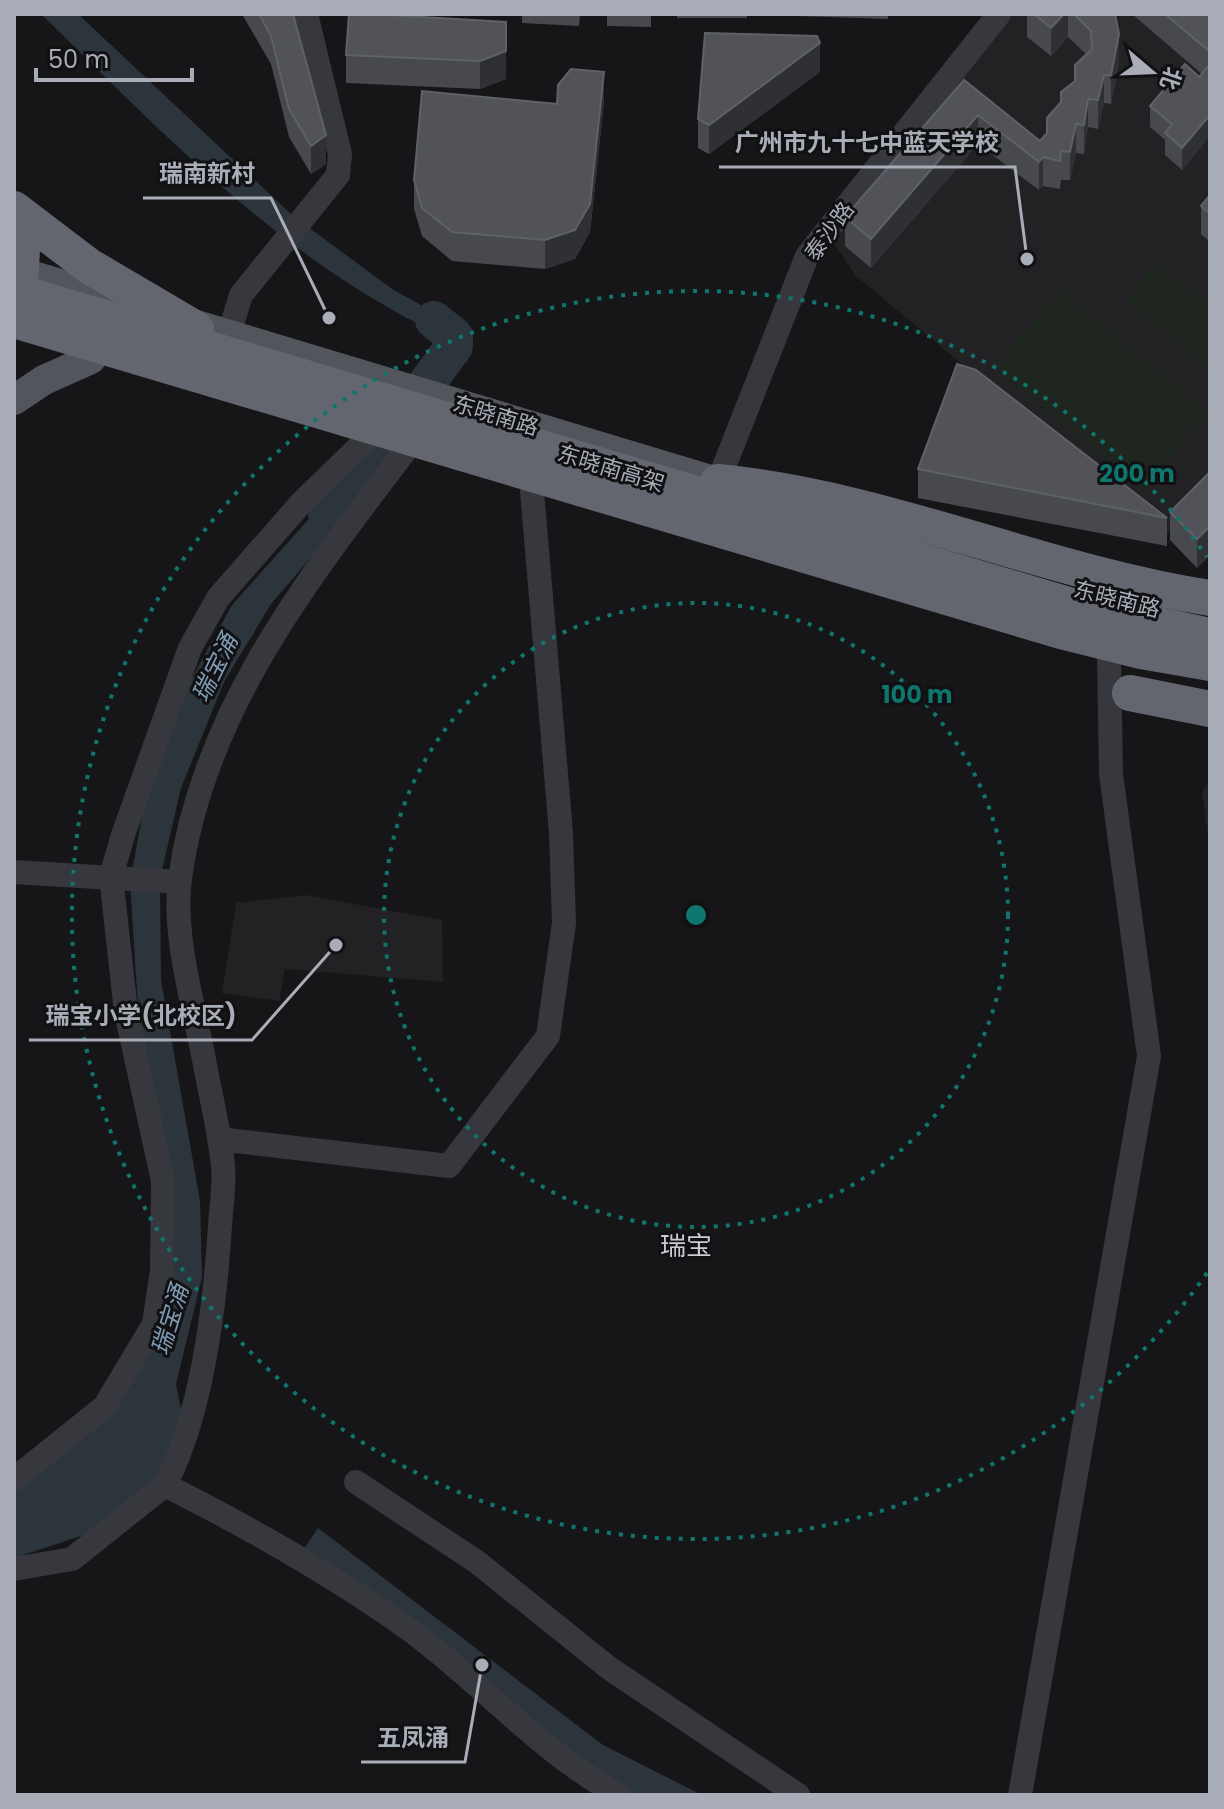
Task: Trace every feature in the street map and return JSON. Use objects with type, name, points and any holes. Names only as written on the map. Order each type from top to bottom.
[{"type":"highway","points":[[14,209],[89,266],[238,346]]},
{"type":"highway","points":[[14,216],[23,274],[14,336]]},
{"type":"highway","name":"东晓南高架","points":[[14,291],[238,346],[1072,606],[1210,636]]},
{"type":"highway","name":"东晓南高架","points":[[14,320],[1061,631],[1141,651],[1210,663]]},
{"type":"highway","points":[[718,482],[781,488],[835,500],[1130,582],[1210,598]]},
{"type":"highway","points":[[1130,693],[1210,709]]},
{"type":"main road","name":"东晓南路","points":[[14,270],[238,346],[718,482],[1055,584],[1128,604],[1210,619]]},
{"type":"main road","points":[[14,336],[532,491],[1109,658],[1210,678]]},
{"type":"main road","points":[[14,400],[44,380],[91,359]]},
{"type":"street","points":[[238,346],[241,295],[338,175],[340,154],[306,14]]},
{"type":"street","name":"泰沙路","points":[[718,482],[807,256],[999,14]]},
{"type":"street","points":[[14,1479],[105,1406],[154,1324],[162,1270],[163,1181],[126,1012],[111,876],[190,648],[218,598],[302,502],[366,440]]},
{"type":"street","points":[[14,1569],[72,1559],[165,1485],[187,1428],[216,1294],[224,1168],[181,932],[179,882],[190,828],[224,724],[258,658],[321,562],[405,451]]},
{"type":"street","points":[[219,1139],[449,1166],[548,1036],[564,923],[561,833],[532,491]]},
{"type":"street","points":[[1020,1795],[1149,1056],[1111,774],[1109,658]]},
{"type":"street","points":[[14,872],[179,882]]},
{"type":"street","points":[[356,1482],[477,1562],[609,1668],[798,1795]]},
{"type":"street","points":[[165,1485],[297,1555],[411,1631],[581,1774],[619,1795]]},
{"type":"shaded area","points":[[1012,14],[1210,14],[1210,490],[1166,534],[856,276],[833,242]]},
{"type":"shaded area","points":[[1156,262],[1210,309],[1210,372],[1125,299]]},
{"type":"shaded area","points":[[1060,289],[1198,403],[1204,416],[1143,490],[995,367]]},
{"type":"shaded area","points":[[1210,780],[1210,850],[1202,792]]},
{"type":"shaded area","points":[[305,895],[442,920],[443,982],[285,969],[279,1001],[222,993],[236,903]]},
{"type":"water","points":[[41,14],[78,14],[292,215],[392,289],[462,328],[472,343],[467,363],[436,354],[441,335],[383,305],[277,233],[180,149]]},
{"type":"water","points":[[351,472],[376,482],[271,604],[224,682],[181,788],[160,879],[161,980],[200,1201],[202,1277],[176,1384],[182,1414],[162,1474],[96,1531],[14,1558],[14,1492],[112,1411],[168,1272],[139,1023],[130,882],[148,783],[175,709],[232,605]]},
{"type":"water","points":[[318,1528],[603,1745],[702,1795],[628,1795],[303,1550]]},
{"type":"building","points":[[259,14],[293,14],[326,135],[311,146],[289,109],[271,36]]},
{"type":"building","points":[[349,14],[506,22],[506,51],[480,61],[346,55]]},
{"type":"building","points":[[1034,14],[1064,14],[1051,28]]},
{"type":"building","points":[[1074,14],[1115,14],[1119,34],[1111,75],[1104,75],[1098,100],[1088,99],[1084,125],[1076,124],[1070,152],[1061,151],[1060,161],[1043,157],[1039,162],[978,115],[871,239],[845,217],[964,80],[1040,141],[1047,133],[1047,118],[1061,102],[1061,92],[1075,81],[1075,65],[1092,49],[1091,31]]},
{"type":"building","points":[[1165,14],[1210,14],[1210,52]]},
{"type":"building","points":[[705,33],[817,36],[820,43],[709,125],[698,119]]},
{"type":"building","points":[[1185,64],[1199,77],[1207,67],[1210,70],[1210,115],[1182,148],[1165,133],[1172,124],[1150,106]]},
{"type":"building","points":[[571,69],[604,72],[590,204],[575,230],[545,240],[452,232],[422,208],[414,180],[422,91],[557,104],[558,85]]},
{"type":"building","points":[[1210,195],[1210,214],[1201,206]]},
{"type":"building","points":[[957,364],[976,370],[1167,518],[918,469]]},
{"type":"building","points":[[1210,472],[1210,526],[1197,539],[1170,512]]},
{"type":"waterway","name":"瑞宝涌","points":[[327,514],[353,486],[454,346],[454,336],[434,320]]},
{"type":"place","name":"广州市九十七中蓝天学校","points":[[1027,259]]},
{"type":"place","name":"瑞南新村","points":[[329,318]]},
{"type":"place","name":"瑞宝小学(北校区)","points":[[336,945]]},
{"type":"place","name":"五凤涌","points":[[482,1665]]},
{"type":"district","name":"瑞宝","points":[[686,1246]]}]
